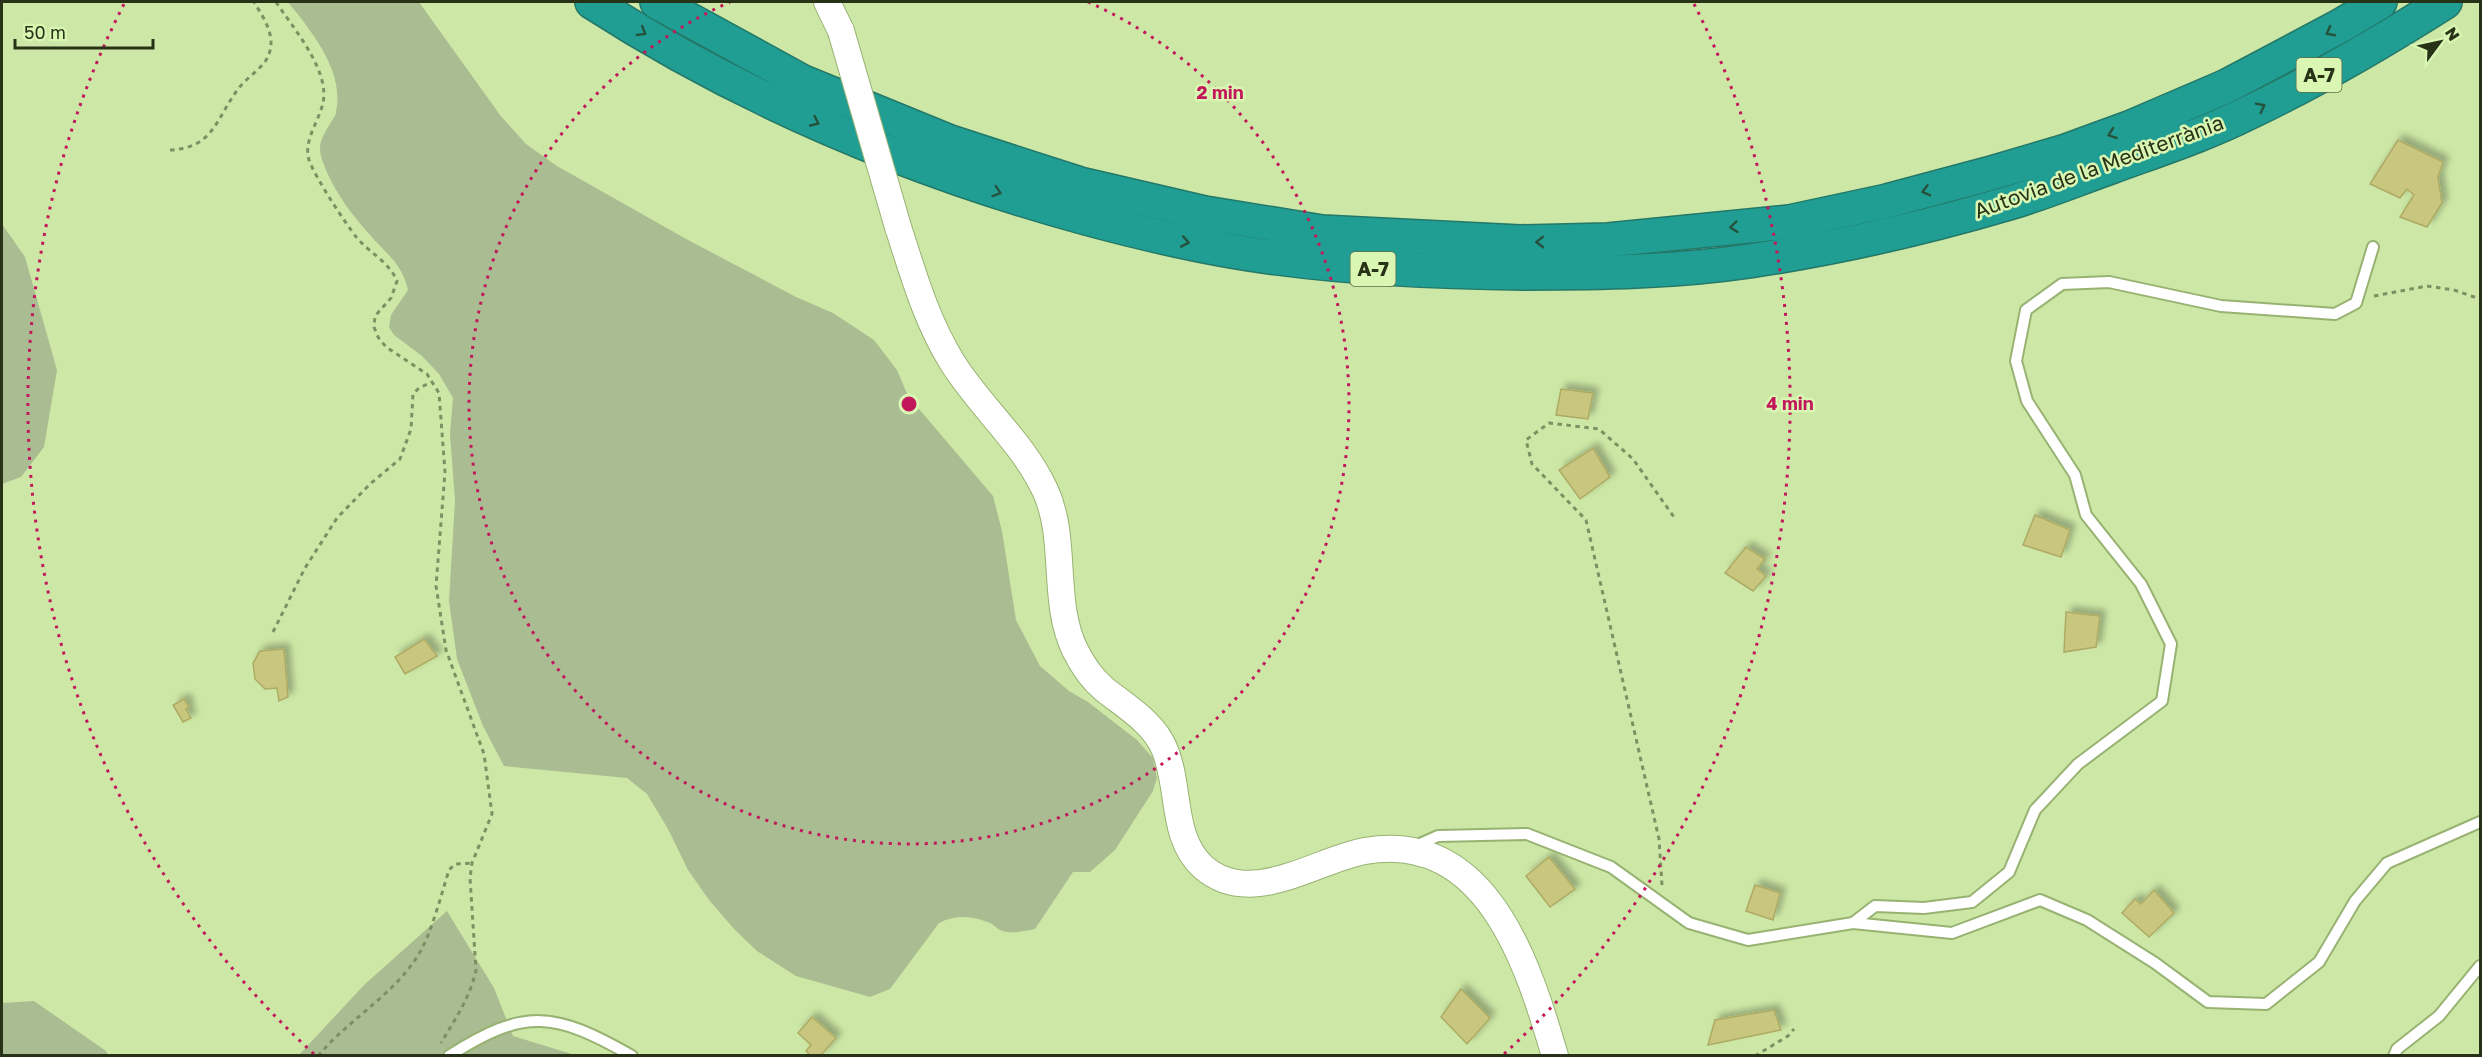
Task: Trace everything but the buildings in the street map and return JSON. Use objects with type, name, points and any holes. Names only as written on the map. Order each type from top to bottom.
[{"type":"highway","name":"Autovia de la Mediterrània","points":[[592,2],[685,57],[827,128],[930,170],[1017,199],[1160,238],[1275,258],[1373,268],[1461,273],[1625,272],[1747,262],[1882,237],[2013,202],[2188,139],[2287,94],[2445,2]]},
{"type":"highway","name":"Autovia de la Mediterrània","points":[[657,2],[803,82],[950,142],[1080,184],[1205,213],[1322,232],[1445,240],[1542,242],[1608,240],[1789,222],[1887,201],[2066,151],[2227,86],[2380,2]]},
{"type":"street","points":[[827,2],[842,31],[897,227],[935,333],[970,388],[1014,439],[1045,491],[1053,514],[1068,630],[1075,649],[1086,668],[1102,687],[1155,732],[1164,747],[1176,789],[1177,812],[1188,849],[1213,875],[1231,881],[1248,883],[1290,877],[1362,851],[1408,849],[1429,855],[1450,866],[1472,882],[1489,901],[1514,941],[1533,987],[1555,1056]]},
{"type":"lane","points":[[1853,923],[1875,906],[1924,908],[1972,902],[2008,872],[2035,810],[2078,764],[2162,701],[2171,644],[2141,584],[2086,515],[2075,475],[2026,401],[2016,361],[2026,310],[2062,284],[2109,282],[2221,306],[2335,314],[2356,303],[2373,247]]},
{"type":"lane","points":[[1408,849],[1438,836],[1527,834],[1611,867],[1689,924],[1748,940],[1853,923],[1952,933],[2040,900],[2087,920],[2155,963],[2208,1002],[2266,1005],[2319,962],[2355,901],[2387,863],[2481,822]]},
{"type":"lane","points":[[2394,1056],[2397,1049],[2439,1016],[2481,966]]},
{"type":"lane","points":[[449,1056],[480,1035],[520,1021],[534,1020],[579,1028],[632,1056]]},
{"type":"path","points":[[170,150],[182,150],[210,135],[238,89],[269,55],[271,38],[254,2]]},
{"type":"path","points":[[276,2],[312,57],[323,86],[323,102],[310,138],[309,159],[357,238],[389,268],[397,281],[391,298],[375,316],[374,327],[378,337],[386,347],[427,374],[439,393],[445,472],[436,586],[446,650],[484,754],[492,814],[472,863],[470,878],[476,970],[468,999],[439,1046]]},
{"type":"path","points":[[2357,299],[2427,286],[2454,290],[2481,298]]},
{"type":"path","points":[[273,632],[305,568],[337,518],[364,490],[400,459],[411,429],[413,394],[433,381]]},
{"type":"path","points":[[1664,905],[1659,839],[1586,520],[1532,464],[1526,440],[1549,423],[1599,429],[1633,459],[1676,520]]},
{"type":"path","points":[[318,1056],[341,1030],[407,971],[425,940],[449,870],[456,864],[472,863]]},
{"type":"path","points":[[1755,1056],[1788,1036],[1794,1029]]},
{"type":"green space","points":[[288,2],[419,2],[500,115],[526,144],[557,166],[688,240],[796,297],[833,313],[874,340],[897,370],[908,396],[993,496],[1002,531],[1016,620],[1040,666],[1069,691],[1088,702],[1137,740],[1153,758],[1157,778],[1153,791],[1115,850],[1090,872],[1073,872],[1035,929],[1006,932],[977,919],[958,917],[945,920],[939,923],[890,989],[870,997],[796,976],[757,951],[709,900],[688,870],[668,829],[647,794],[627,778],[504,766],[483,726],[457,659],[449,601],[455,501],[450,434],[453,398],[439,374],[422,356],[394,335],[389,327],[391,315],[408,290],[402,273],[345,204],[326,170],[320,146],[336,114],[336,82],[324,52]]},
{"type":"green space","points":[[2,224],[25,257],[57,370],[44,447],[21,477],[2,484]]},
{"type":"green space","points":[[447,911],[494,988],[513,1036],[575,1055],[298,1056],[364,985]]},
{"type":"green space","points":[[34,1001],[106,1051],[108,1055],[2,1055],[2,1003]]}]
